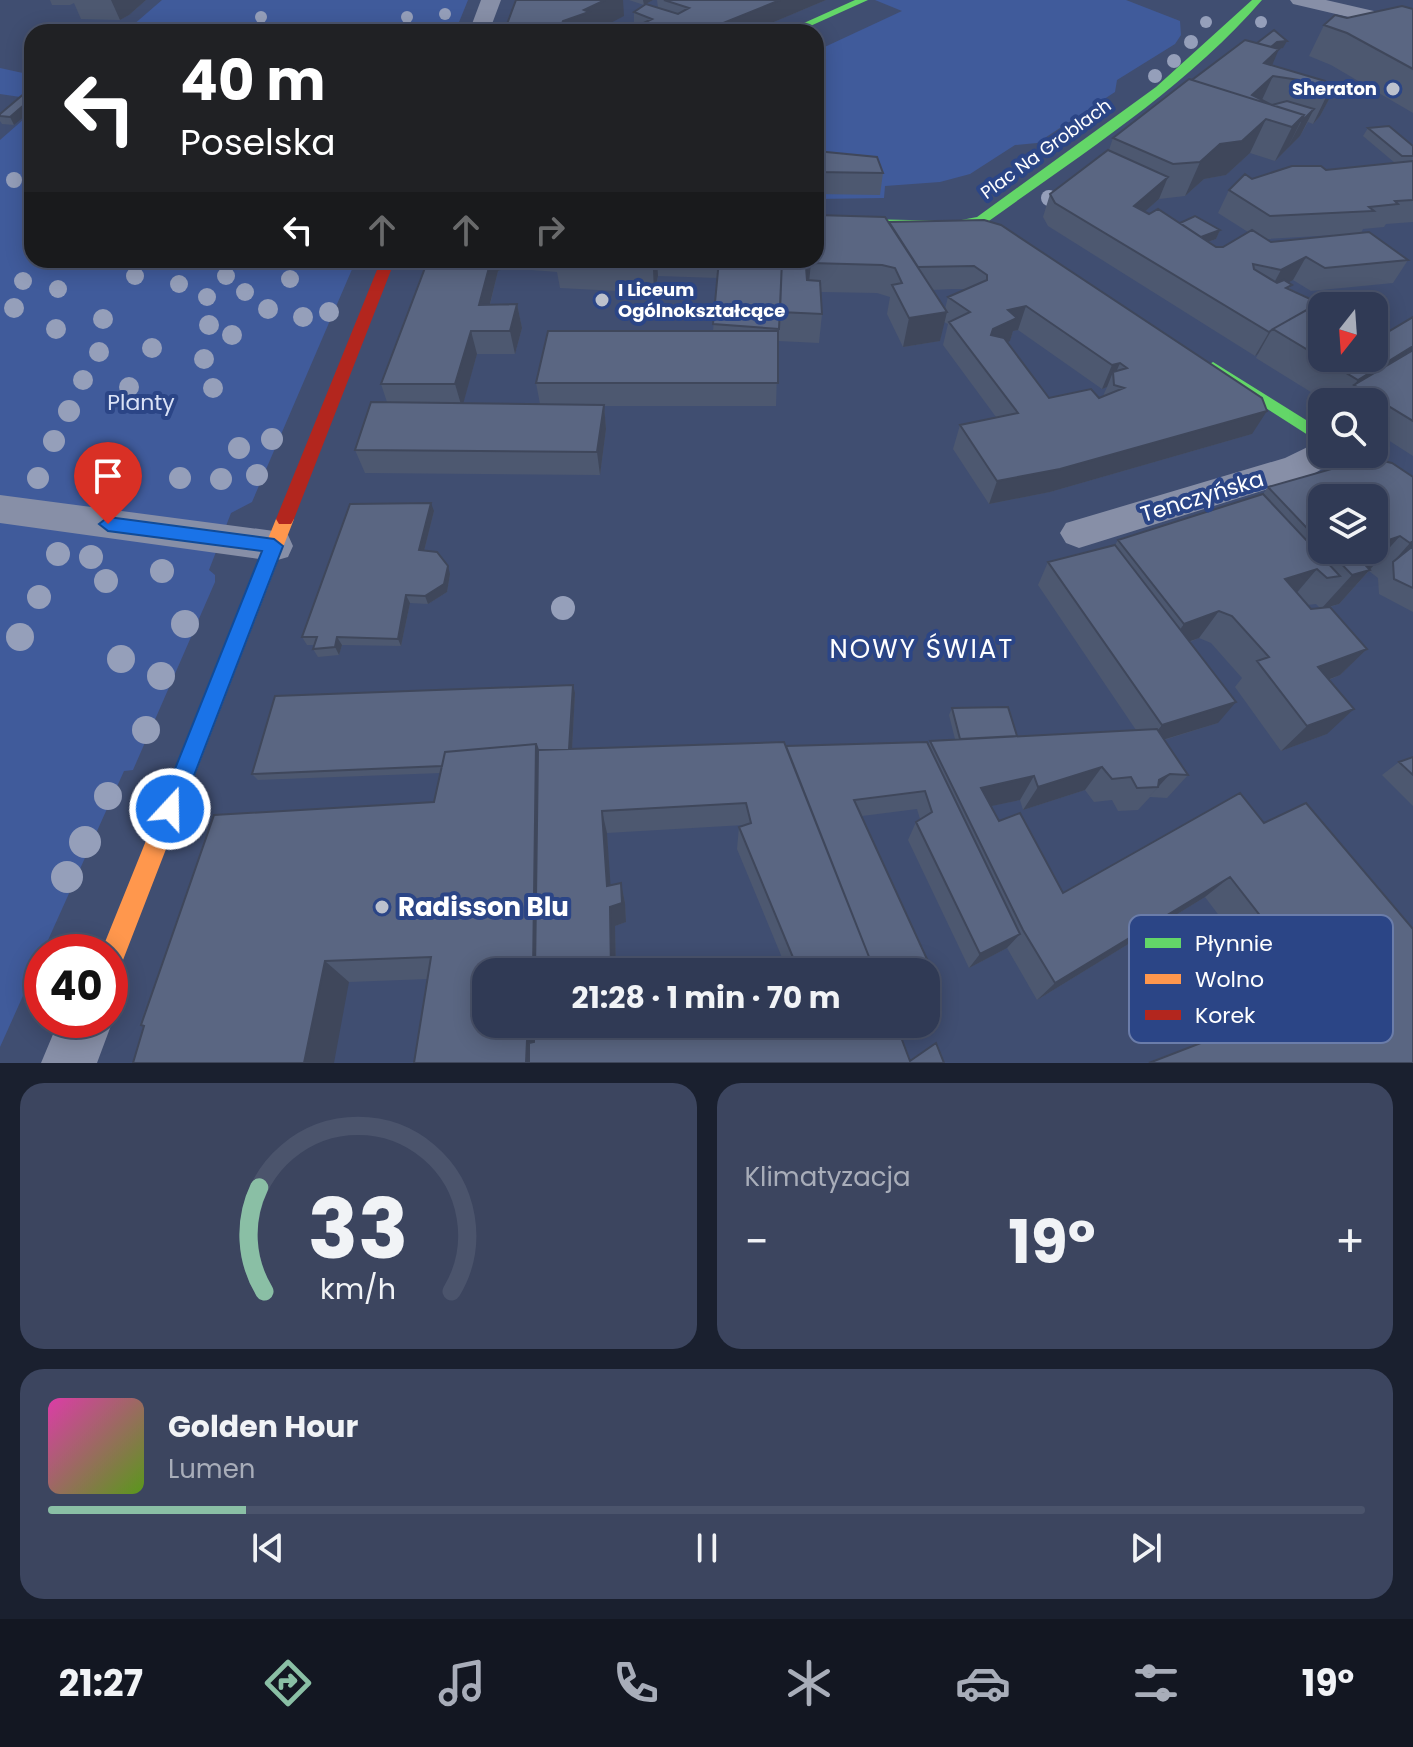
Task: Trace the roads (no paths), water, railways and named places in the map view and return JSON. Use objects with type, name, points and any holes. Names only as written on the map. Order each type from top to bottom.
[{"type":"street","points":[[482,24],[491,0]]},
{"type":"street","points":[[808,24],[863,0]]},
{"type":"street","name":"Plac Na Groblach","points":[[824,222],[956,225],[981,220],[1153,96],[1228,34],[1257,0]]},
{"type":"street","points":[[1300,0],[1413,26]]},
{"type":"street","points":[[981,220],[1003,231]]},
{"type":"street","points":[[120,934],[385,268]]},
{"type":"street","points":[[1194,354],[1308,429]]},
{"type":"street","name":"Tenczyńska","points":[[1079,533],[1297,467],[1308,461]]},
{"type":"street","points":[[1370,468],[1413,495]]},
{"type":"street","points":[[0,509],[274,546]]},
{"type":"street","points":[[69,1063],[79,1038]]},
{"type":"place","name":"Sheraton","points":[[1393,89]]},
{"type":"place","name":"I Liceum Ogólnokształcące","points":[[602,300]]},
{"type":"place","name":"Radisson Blu","points":[[382,907]]},
{"type":"district","name":"NOWY ŚWIAT","points":[[922,649]]},
{"type":"park label","name":"Planty","points":[[141,402]]}]
